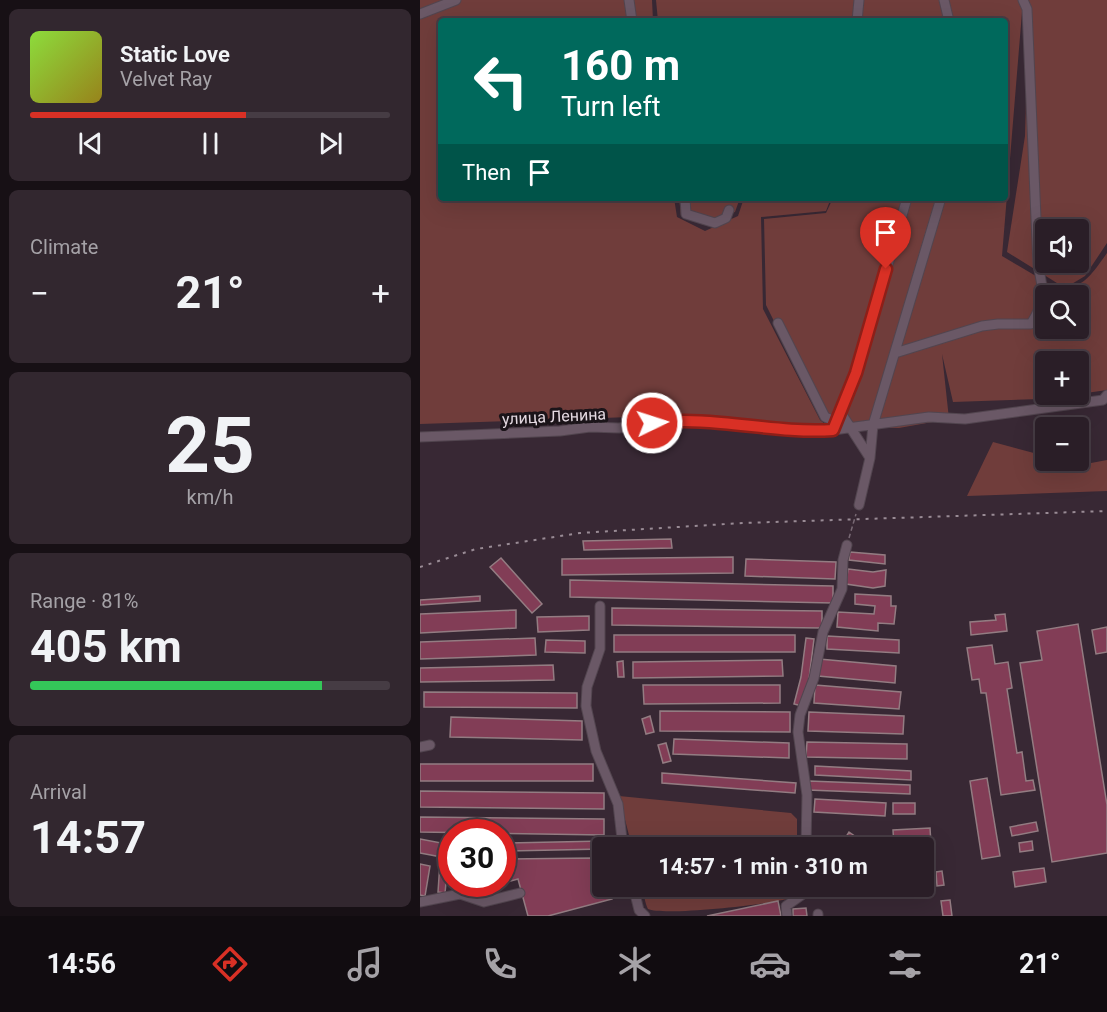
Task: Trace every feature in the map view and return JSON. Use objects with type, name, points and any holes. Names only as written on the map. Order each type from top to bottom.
[{"type":"street","points":[[420,14],[456,0]]},
{"type":"street","points":[[628,0],[631,18]]},
{"type":"street","points":[[857,18],[859,0]]},
{"type":"street","points":[[944,0],[948,18]]},
{"type":"street","points":[[895,354],[981,326],[1031,324],[1042,307],[1043,284],[1038,265],[1027,9],[1023,0]]},
{"type":"street","points":[[685,201],[686,214],[715,223],[726,218],[729,210]]},
{"type":"street","points":[[837,422],[856,373],[906,201]]},
{"type":"street","points":[[859,505],[870,458],[873,425],[940,201]]},
{"type":"street","points":[[778,323],[825,417],[850,429],[870,458]]},
{"type":"street","name":"улица Ленина","points":[[420,437],[560,431],[590,427],[620,428],[668,421],[714,421],[764,429],[837,422],[850,429],[929,417],[965,419],[1103,400],[1107,395]]},
{"type":"street","points":[[806,837],[807,795],[798,732],[800,716],[814,678],[823,632],[842,589],[843,560],[847,545]]},
{"type":"street","points":[[600,606],[600,649],[586,687],[586,706],[596,751],[618,804],[622,837]]},
{"type":"street","points":[[420,902],[460,894],[484,902],[520,893]]},
{"type":"street","points":[[636,897],[639,910],[645,916]]},
{"type":"street","points":[[787,916],[786,906],[799,897]]},
{"type":"path","points":[[847,545],[859,505]]},
{"type":"shaded area","points":[[420,0],[652,0],[653,18],[438,18],[438,201],[674,201],[677,217],[705,231],[738,216],[743,201],[830,201],[826,211],[761,217],[763,309],[820,420],[825,424],[766,305],[764,219],[826,213],[832,201],[1007,201],[1002,256],[1051,285],[1035,285],[1035,339],[1089,339],[1089,285],[1078,285],[1088,277],[1107,253],[1107,390],[1089,393],[1089,351],[1035,351],[1035,399],[953,402],[942,354],[949,419],[899,428],[839,427],[694,415],[420,424]]},
{"type":"shaded area","points":[[656,0],[1023,0],[1008,183],[1008,18],[658,18]]},
{"type":"shaded area","points":[[1029,0],[1107,0],[1107,243],[1089,270],[1089,219],[1035,219],[1035,269],[1007,252],[1025,136]]},
{"type":"shaded area","points":[[679,201],[739,201],[735,212],[704,225],[681,216]]},
{"type":"shaded area","points":[[1041,273],[1087,273],[1070,285],[1060,285]]},
{"type":"shaded area","points":[[993,442],[1035,453],[1035,471],[1089,471],[1089,463],[1107,460],[1107,491],[967,496]]},
{"type":"shaded area","points":[[619,796],[791,813],[797,819],[797,837],[629,837]]},
{"type":"shaded area","points":[[644,897],[790,897],[737,907],[673,911],[648,909]]},
{"type":"building","points":[[671,539],[672,548],[584,550],[583,541]]},
{"type":"building","points":[[850,552],[885,555],[885,564],[849,560]]},
{"type":"building","points":[[733,557],[733,573],[562,575],[562,559]]},
{"type":"building","points":[[501,558],[542,604],[532,613],[490,567]]},
{"type":"building","points":[[746,559],[836,562],[835,579],[745,576]]},
{"type":"building","points":[[848,569],[873,572],[886,570],[885,586],[873,588],[846,584]]},
{"type":"building","points":[[570,580],[833,586],[833,603],[570,597]]},
{"type":"building","points":[[855,594],[891,596],[891,606],[896,606],[894,624],[878,623],[878,631],[837,627],[838,612],[874,614],[875,606],[855,604]]},
{"type":"building","points":[[480,596],[480,601],[420,605],[420,600]]},
{"type":"building","points":[[612,608],[822,611],[822,628],[612,625]]},
{"type":"building","points":[[516,610],[516,628],[420,633],[420,614]]},
{"type":"building","points":[[1005,614],[1007,631],[971,635],[970,622],[996,620],[995,615]]},
{"type":"building","points":[[589,616],[589,630],[538,632],[537,617]]},
{"type":"building","points":[[1078,624],[1107,805],[1107,853],[1052,862],[1020,663],[1042,660],[1037,631]]},
{"type":"building","points":[[1107,627],[1107,652],[1096,654],[1092,630]]},
{"type":"building","points":[[614,635],[795,635],[795,652],[614,652]]},
{"type":"building","points":[[827,636],[899,640],[899,653],[827,649]]},
{"type":"building","points":[[535,638],[536,655],[420,659],[420,642]]},
{"type":"building","points":[[806,638],[814,639],[809,679],[802,706],[794,704],[801,677]]},
{"type":"building","points":[[546,640],[585,641],[585,653],[545,652]]},
{"type":"building","points":[[992,645],[995,664],[1008,662],[1012,688],[1007,689],[1017,753],[1022,752],[1026,781],[1033,780],[1035,790],[1001,795],[986,693],[981,693],[979,679],[972,680],[967,648]]},
{"type":"building","points":[[819,659],[896,666],[895,683],[818,676]]},
{"type":"building","points":[[782,660],[783,676],[633,678],[633,662]]},
{"type":"building","points":[[623,661],[624,677],[618,677],[617,662]]},
{"type":"building","points":[[553,665],[554,680],[420,682],[420,668]]},
{"type":"building","points":[[643,685],[780,685],[780,703],[644,704]]},
{"type":"building","points":[[815,685],[901,692],[899,709],[814,703]]},
{"type":"building","points":[[424,692],[577,693],[577,708],[424,707]]},
{"type":"building","points":[[660,711],[790,712],[790,732],[660,731]]},
{"type":"building","points":[[809,712],[904,716],[903,734],[808,731]]},
{"type":"building","points":[[650,716],[654,732],[646,734],[642,719]]},
{"type":"building","points":[[451,717],[582,721],[582,740],[450,737]]},
{"type":"building","points":[[674,739],[789,743],[789,758],[673,754]]},
{"type":"building","points":[[807,742],[907,744],[907,759],[806,757]]},
{"type":"building","points":[[666,743],[671,761],[663,763],[658,745]]},
{"type":"building","points":[[420,764],[593,764],[593,781],[420,781]]},
{"type":"building","points":[[815,766],[911,771],[911,780],[815,775]]},
{"type":"building","points":[[662,773],[796,783],[795,793],[662,783]]},
{"type":"building","points":[[987,778],[1000,856],[982,859],[970,781]]},
{"type":"building","points":[[809,781],[910,785],[910,794],[808,790]]},
{"type":"building","points":[[420,791],[604,793],[604,809],[420,807]]},
{"type":"building","points":[[815,799],[886,803],[885,816],[814,812]]},
{"type":"building","points":[[893,803],[915,803],[915,814],[893,814]]},
{"type":"building","points":[[420,817],[604,819],[604,835],[516,834],[516,819],[438,819],[438,832],[420,832]]},
{"type":"building","points":[[1036,822],[1038,831],[1012,836],[1010,827]]},
{"type":"building","points":[[930,828],[931,837],[893,837],[893,830]]},
{"type":"building","points":[[849,832],[856,837],[846,837]]},
{"type":"building","points":[[420,839],[438,842],[438,856],[420,853]]},
{"type":"building","points":[[592,841],[592,849],[516,851],[516,843]]},
{"type":"building","points":[[1032,841],[1033,850],[1020,852],[1019,843]]},
{"type":"building","points":[[592,858],[592,897],[611,897],[612,899],[548,916],[528,916],[518,879],[516,880],[516,859]]},
{"type":"building","points":[[420,864],[430,866],[425,896],[420,895]]},
{"type":"building","points":[[1044,868],[1046,882],[1015,887],[1013,872]]},
{"type":"building","points":[[942,871],[944,885],[937,886],[936,872]]},
{"type":"building","points":[[950,900],[952,916],[943,916],[941,901]]},
{"type":"building","points":[[778,901],[781,916],[707,916]]},
{"type":"building","points":[[806,908],[807,916],[793,916],[793,909]]},
{"type":"railway","points":[[420,567],[476,549],[580,533],[743,523],[1107,511]]},
{"type":"route","points":[[652,423],[714,421],[764,429],[833,430],[856,373],[886,269]]}]
